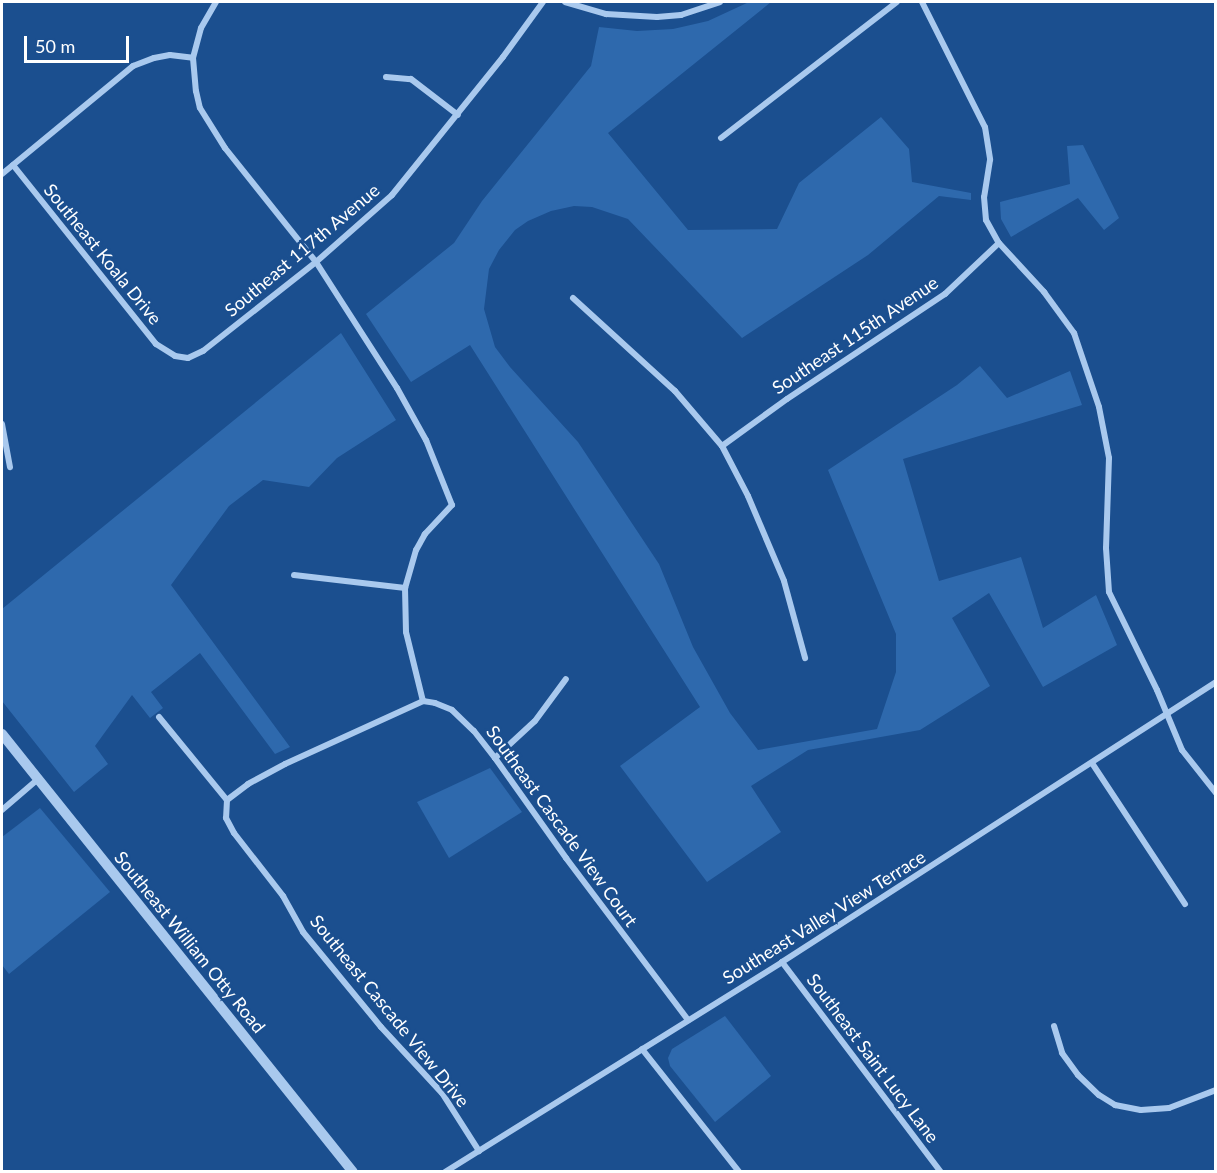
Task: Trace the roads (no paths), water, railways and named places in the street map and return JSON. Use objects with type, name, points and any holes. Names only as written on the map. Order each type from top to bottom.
[{"type":"street","points":[[159,717],[226,800],[248,784],[285,764],[423,701],[406,632],[405,588],[420,542],[452,505],[426,440],[396,388],[316,262],[209,125],[196,91],[193,58],[201,28],[216,2]]},
{"type":"street","name":"Southeast 117th Avenue","points":[[175,356],[188,358],[203,351],[316,262],[392,195],[458,115],[543,2]]},
{"type":"street","points":[[565,2],[606,14],[657,17],[681,15],[720,2]]},
{"type":"street","points":[[721,138],[897,2]]},
{"type":"street","points":[[922,2],[985,128],[990,160],[984,197],[986,220],[999,243],[1060,312],[1074,333],[1099,407],[1109,458],[1106,548],[1109,592],[1157,690],[1165,714],[1182,750],[1215,793]]},
{"type":"street","points":[[2,174],[133,66],[170,55],[193,58]]},
{"type":"street","points":[[386,77],[411,80],[458,115]]},
{"type":"street","name":"Southeast Koala Drive","points":[[13,165],[144,330],[164,351],[175,356]]},
{"type":"street","name":"Southeast 115th Avenue","points":[[722,446],[787,399],[945,294],[999,243]]},
{"type":"street","points":[[573,298],[675,391],[722,446],[748,496],[784,581],[805,658]]},
{"type":"street","points":[[2,424],[10,467]]},
{"type":"street","points":[[294,575],[405,588]]},
{"type":"street","points":[[495,758],[535,721],[566,679]]},
{"type":"street","name":"Southeast Valley View Terrace","points":[[445,1172],[782,962],[1215,682]]},
{"type":"street","name":"Southeast Cascade View Court","points":[[423,701],[452,710],[474,731],[688,1020]]},
{"type":"street","name":"Southeast William Otty Road","points":[[2,734],[352,1172]]},
{"type":"street","points":[[1092,763],[1185,904]]},
{"type":"street","points":[[2,810],[37,780]]},
{"type":"street","name":"Southeast Cascade View Drive","points":[[226,800],[226,818],[234,833],[282,896],[303,932],[381,1027],[442,1093],[479,1151]]},
{"type":"street","name":"Southeast Saint Lucy Lane","points":[[782,962],[941,1172]]},
{"type":"street","points":[[1054,1026],[1062,1053],[1078,1075],[1099,1095],[1115,1105],[1141,1110],[1169,1108],[1215,1090]]},
{"type":"street","points":[[642,1049],[739,1172]]}]
